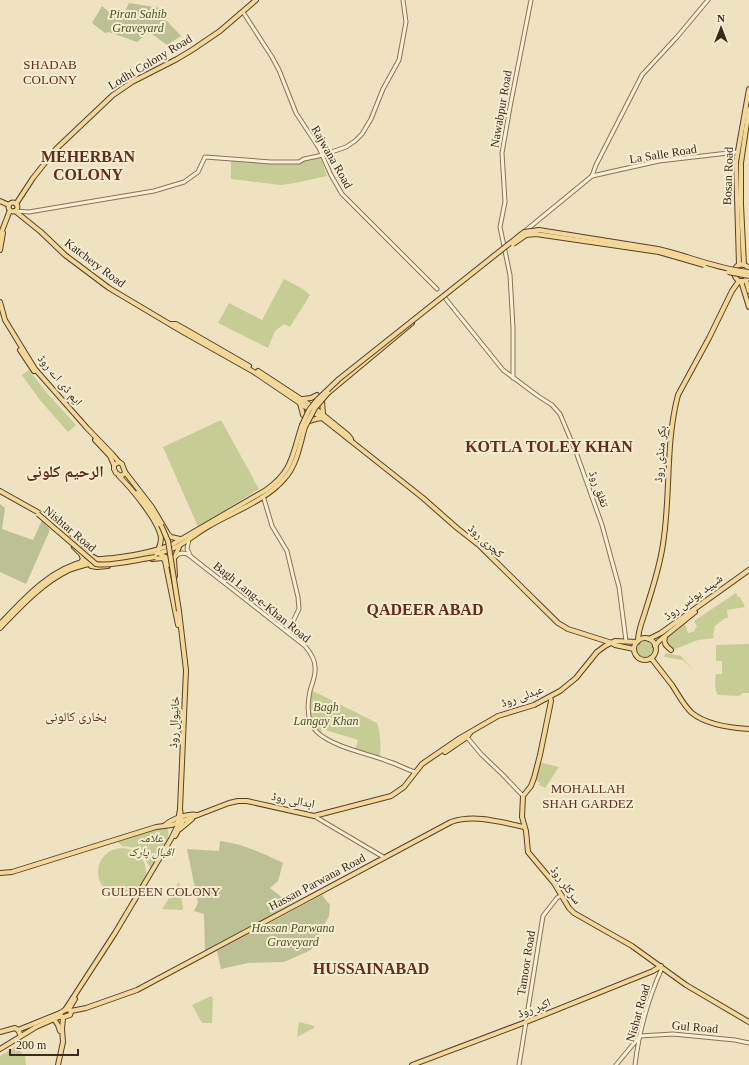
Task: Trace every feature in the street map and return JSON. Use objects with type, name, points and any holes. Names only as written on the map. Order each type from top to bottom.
[{"type":"main road","name":"Lodhi Colony Road","points":[[16,204],[33,178],[56,149],[113,94],[132,82],[192,50],[220,31],[256,0]]},
{"type":"main road","name":"Bosan Road","points":[[745,279],[736,278],[734,274],[734,269],[739,265],[736,170],[737,152],[749,89]]},
{"type":"main road","name":"Bosan Road","points":[[744,265],[741,206],[741,163],[749,109]]},
{"type":"main road","name":"Katchery Road","points":[[0,201],[41,232],[65,256],[109,288],[170,323],[176,324],[258,373],[308,406]]},
{"type":"main road","points":[[0,236],[12,209],[12,203],[16,204],[18,208],[12,209]]},
{"type":"main road","points":[[0,250],[4,233],[3,227]]},
{"type":"main road","points":[[0,624],[12,610],[46,580],[59,572],[81,563],[149,552],[173,544],[275,484],[290,464],[309,410],[316,400],[339,379],[521,234],[539,230],[619,242],[674,252],[721,268],[749,272]]},
{"type":"main road","points":[[0,628],[24,604],[54,578],[71,570],[88,565],[147,556],[179,545],[263,497],[287,477],[294,464],[303,426],[325,396],[412,323],[508,247],[526,235],[536,234],[659,252],[745,279],[749,291]]},
{"type":"main road","points":[[739,265],[744,265],[749,268]]},
{"type":"main road","points":[[745,279],[749,307]]},
{"type":"main road","name":"بکر منڈی روڈ","points":[[638,641],[639,630],[652,589],[663,546],[666,526],[669,455],[672,426],[678,395],[709,338],[732,291],[745,279]]},
{"type":"main road","name":"ایم ڈی اے روڈ","points":[[0,302],[5,320],[20,348]]},
{"type":"main road","name":"ایم ڈی اے روڈ","points":[[0,314],[20,348],[41,377],[84,430],[110,456],[115,472],[122,474],[124,467],[41,377]]},
{"type":"main road","points":[[303,415],[300,401],[317,395]]},
{"type":"main road","points":[[309,421],[323,417],[322,401]]},
{"type":"main road","name":"کچری روڈ","points":[[308,406],[423,498],[480,546],[554,620],[568,628],[612,643]]},
{"type":"main road","points":[[114,465],[119,462]]},
{"type":"main road","points":[[122,474],[152,507],[168,534],[174,538],[182,538]]},
{"type":"main road","points":[[122,474],[154,521],[161,536],[158,550]]},
{"type":"main road","name":"خانیوال روڈ","points":[[122,474],[160,525],[166,542],[178,611],[186,670],[180,820]]},
{"type":"main road","name":"Nishtar Road","points":[[0,492],[33,510],[96,564],[155,557],[172,550],[179,545]]},
{"type":"main road","points":[[33,510],[54,524],[86,553],[97,560]]},
{"type":"main road","points":[[33,510],[81,554],[83,559],[81,563]]},
{"type":"main road","points":[[179,545],[176,549],[174,559],[182,624],[182,638]]},
{"type":"main road","points":[[161,555],[165,556],[167,559],[168,573]]},
{"type":"main road","points":[[88,565],[102,567],[163,558],[168,573],[182,638]]},
{"type":"main road","name":"شہید یونس روڈ","points":[[649,639],[661,633],[749,570]]},
{"type":"main road","name":"شہید یونس روڈ","points":[[655,646],[666,635],[749,573]]},
{"type":"main road","points":[[666,635],[664,642],[671,650]]},
{"type":"main road","points":[[643,638],[652,641],[655,646],[655,653],[651,658],[640,658],[636,655],[634,649],[638,641],[643,638]]},
{"type":"main road","name":"عبدلی روڈ","points":[[421,766],[471,732],[498,716],[534,705],[550,697],[576,678],[601,648],[615,641],[638,641]]},
{"type":"main road","points":[[612,643],[634,649]]},
{"type":"main road","points":[[651,658],[693,714],[707,721],[749,729]]},
{"type":"main road","points":[[523,796],[531,786],[537,768],[551,701],[550,697]]},
{"type":"main road","name":"ابدالی روڈ","points":[[197,814],[229,803],[243,801],[314,816],[391,796],[401,790],[421,766]]},
{"type":"main road","name":"سرکلر روڈ","points":[[523,796],[522,811],[528,852],[554,883],[569,908],[574,913],[632,946],[686,985],[749,1022]]},
{"type":"main road","points":[[0,873],[12,872],[125,836],[167,825],[197,814]]},
{"type":"main road","points":[[0,1032],[15,1028],[18,1030],[70,1015],[69,1011],[75,998],[172,840],[179,830],[197,814]]},
{"type":"main road","name":"Hassan Parwana Road","points":[[69,1011],[82,1009],[137,990],[459,819],[474,818],[524,827]]},
{"type":"main road","points":[[179,830],[180,820]]},
{"type":"main road","points":[[172,840],[180,820]]},
{"type":"main road","points":[[167,825],[172,828],[174,834]]},
{"type":"main road","name":"اکبر روڈ","points":[[412,1065],[526,1022],[662,967]]},
{"type":"main road","points":[[75,998],[76,1004],[82,1009]]},
{"type":"main road","points":[[0,1049],[36,1027],[63,1016],[69,1011]]},
{"type":"main road","points":[[58,1065],[63,1031],[63,1016]]},
{"type":"main road","points":[[54,1019],[59,1027],[62,1040]]},
{"type":"main road","points":[[18,1030],[21,1036]]},
{"type":"street","points":[[12,209],[29,212],[154,191],[184,182],[198,172],[205,157],[271,162],[299,162],[306,158],[323,155],[346,147],[362,134],[371,119],[383,88],[399,60],[406,22],[403,0]]},
{"type":"street","name":"Nawabpur Road","points":[[514,378],[514,328],[510,276],[505,244],[500,227],[505,202],[502,153],[531,0]]},
{"type":"street","points":[[521,234],[592,176],[596,165],[642,75],[708,0]]},
{"type":"street","name":"Rajwana Road","points":[[243,12],[272,57],[279,70],[296,113],[323,155],[331,175],[342,194],[436,290]]},
{"type":"street","name":"La Salle Road","points":[[592,176],[659,161],[737,152]]},
{"type":"street","name":"تغلق روڈ","points":[[445,298],[503,370],[555,408],[567,429],[602,525],[621,596],[626,641]]},
{"type":"street","points":[[264,499],[272,526],[287,551],[298,598],[298,609],[288,632]]},
{"type":"street","points":[[190,538],[187,549],[190,556]]},
{"type":"street","points":[[174,559],[180,554],[187,554],[190,556]]},
{"type":"street","name":"Bagh Lang-e-Khan Road","points":[[190,556],[288,632],[310,652],[315,667],[315,677],[310,693],[308,710],[310,722],[316,731],[329,741],[391,762],[415,772]]},
{"type":"street","points":[[466,736],[480,754],[523,796]]},
{"type":"street","points":[[314,816],[385,858]]},
{"type":"street","name":"Tamoor Road","points":[[519,1065],[543,916],[557,898],[562,895]]},
{"type":"street","name":"Nishat Road","points":[[634,1065],[648,1003],[662,967]]},
{"type":"street","name":"Gul Road","points":[[640,1036],[673,1034],[735,1040],[749,1043]]},
{"type":"street","points":[[616,1065],[640,1036]]},
{"type":"green space","name":"Piran Sahib Graveyard","points":[[129,3],[160,8],[158,19],[167,21],[181,36],[167,45],[149,32],[137,42],[109,32],[105,33],[92,23],[102,6],[109,12],[116,9],[124,14]]},
{"type":"green space","points":[[320,156],[327,176],[281,185],[231,179],[231,159],[270,163],[300,163],[305,159]]},
{"type":"green space","points":[[284,279],[303,289],[310,295],[290,327],[284,324],[275,331],[268,348],[218,323],[229,303],[262,320]]},
{"type":"green space","points":[[29,370],[47,393],[76,425],[68,432],[39,399],[22,375]]},
{"type":"green space","points":[[221,420],[259,489],[198,527],[163,447]]},
{"type":"green space","points":[[0,504],[5,508],[2,529],[33,540],[42,520],[50,530],[26,584],[0,572]]},
{"type":"green space","points":[[736,593],[738,597],[740,597],[745,607],[727,610],[728,618],[725,618],[715,626],[713,635],[714,638],[698,640],[675,649],[667,646],[666,638],[685,624],[688,633],[695,631],[697,627],[694,621]]},
{"type":"green space","points":[[645,641],[651,643],[653,649],[651,655],[645,657],[639,655],[637,649],[639,643]]},
{"type":"green space","points":[[749,644],[749,693],[743,693],[739,696],[718,695],[715,688],[715,682],[716,674],[722,674],[722,661],[716,661],[716,645]]},
{"type":"green space","points":[[665,653],[681,656],[693,670],[683,660],[664,657]]},
{"type":"green space","name":"Bagh Langay Khan","points":[[311,690],[377,723],[380,740],[379,758],[355,750],[358,740],[322,729],[320,735],[313,724],[310,714],[309,702]]},
{"type":"green space","points":[[539,762],[559,767],[545,788],[539,785],[540,783],[534,779]]},
{"type":"green space","name":"علامہ اقبال پارک","points":[[167,827],[167,843],[159,858],[151,868],[136,848],[122,846],[118,842]]},
{"type":"green space","name":"Hassan Parwana Graveyard","points":[[220,841],[260,852],[283,863],[278,881],[270,888],[290,904],[205,952],[204,914],[194,911],[198,903],[187,849],[219,851]]},
{"type":"green space","points":[[117,848],[127,848],[136,852],[142,858],[145,863],[145,881],[136,892],[127,896],[117,896],[108,892],[102,886],[98,877],[98,867],[102,858],[108,852]]},
{"type":"green space","points":[[179,882],[183,908],[182,910],[162,909]]},
{"type":"green space","name":"Hassan Parwana Graveyard","points":[[322,895],[330,905],[329,916],[311,950],[284,962],[248,963],[221,969],[217,951]]},
{"type":"green space","points":[[211,996],[213,999],[212,1023],[202,1023],[192,1005]]},
{"type":"green space","points":[[299,1022],[314,1026],[314,1028],[297,1037]]},
{"type":"green space","points":[[16,1046],[25,1056],[26,1065],[0,1065],[0,1056]]},
{"type":"district","name":"SHADAB COLONY","points":[[50,72]]},
{"type":"district","name":"MEHERBAN COLONY","points":[[88,165]]},
{"type":"district","name":"KOTLA TOLEY KHAN","points":[[549,446]]},
{"type":"district","name":"الرحیم کلونی","points":[[65,471]]},
{"type":"district","name":"QADEER ABAD","points":[[425,609]]},
{"type":"district","name":"بخاری کالونی","points":[[76,716]]},
{"type":"district","name":"MOHALLAH SHAH GARDEZ","points":[[588,796]]},
{"type":"district","name":"GULDEEN COLONY","points":[[161,891]]},
{"type":"district","name":"HUSSAINABAD","points":[[371,968]]}]
